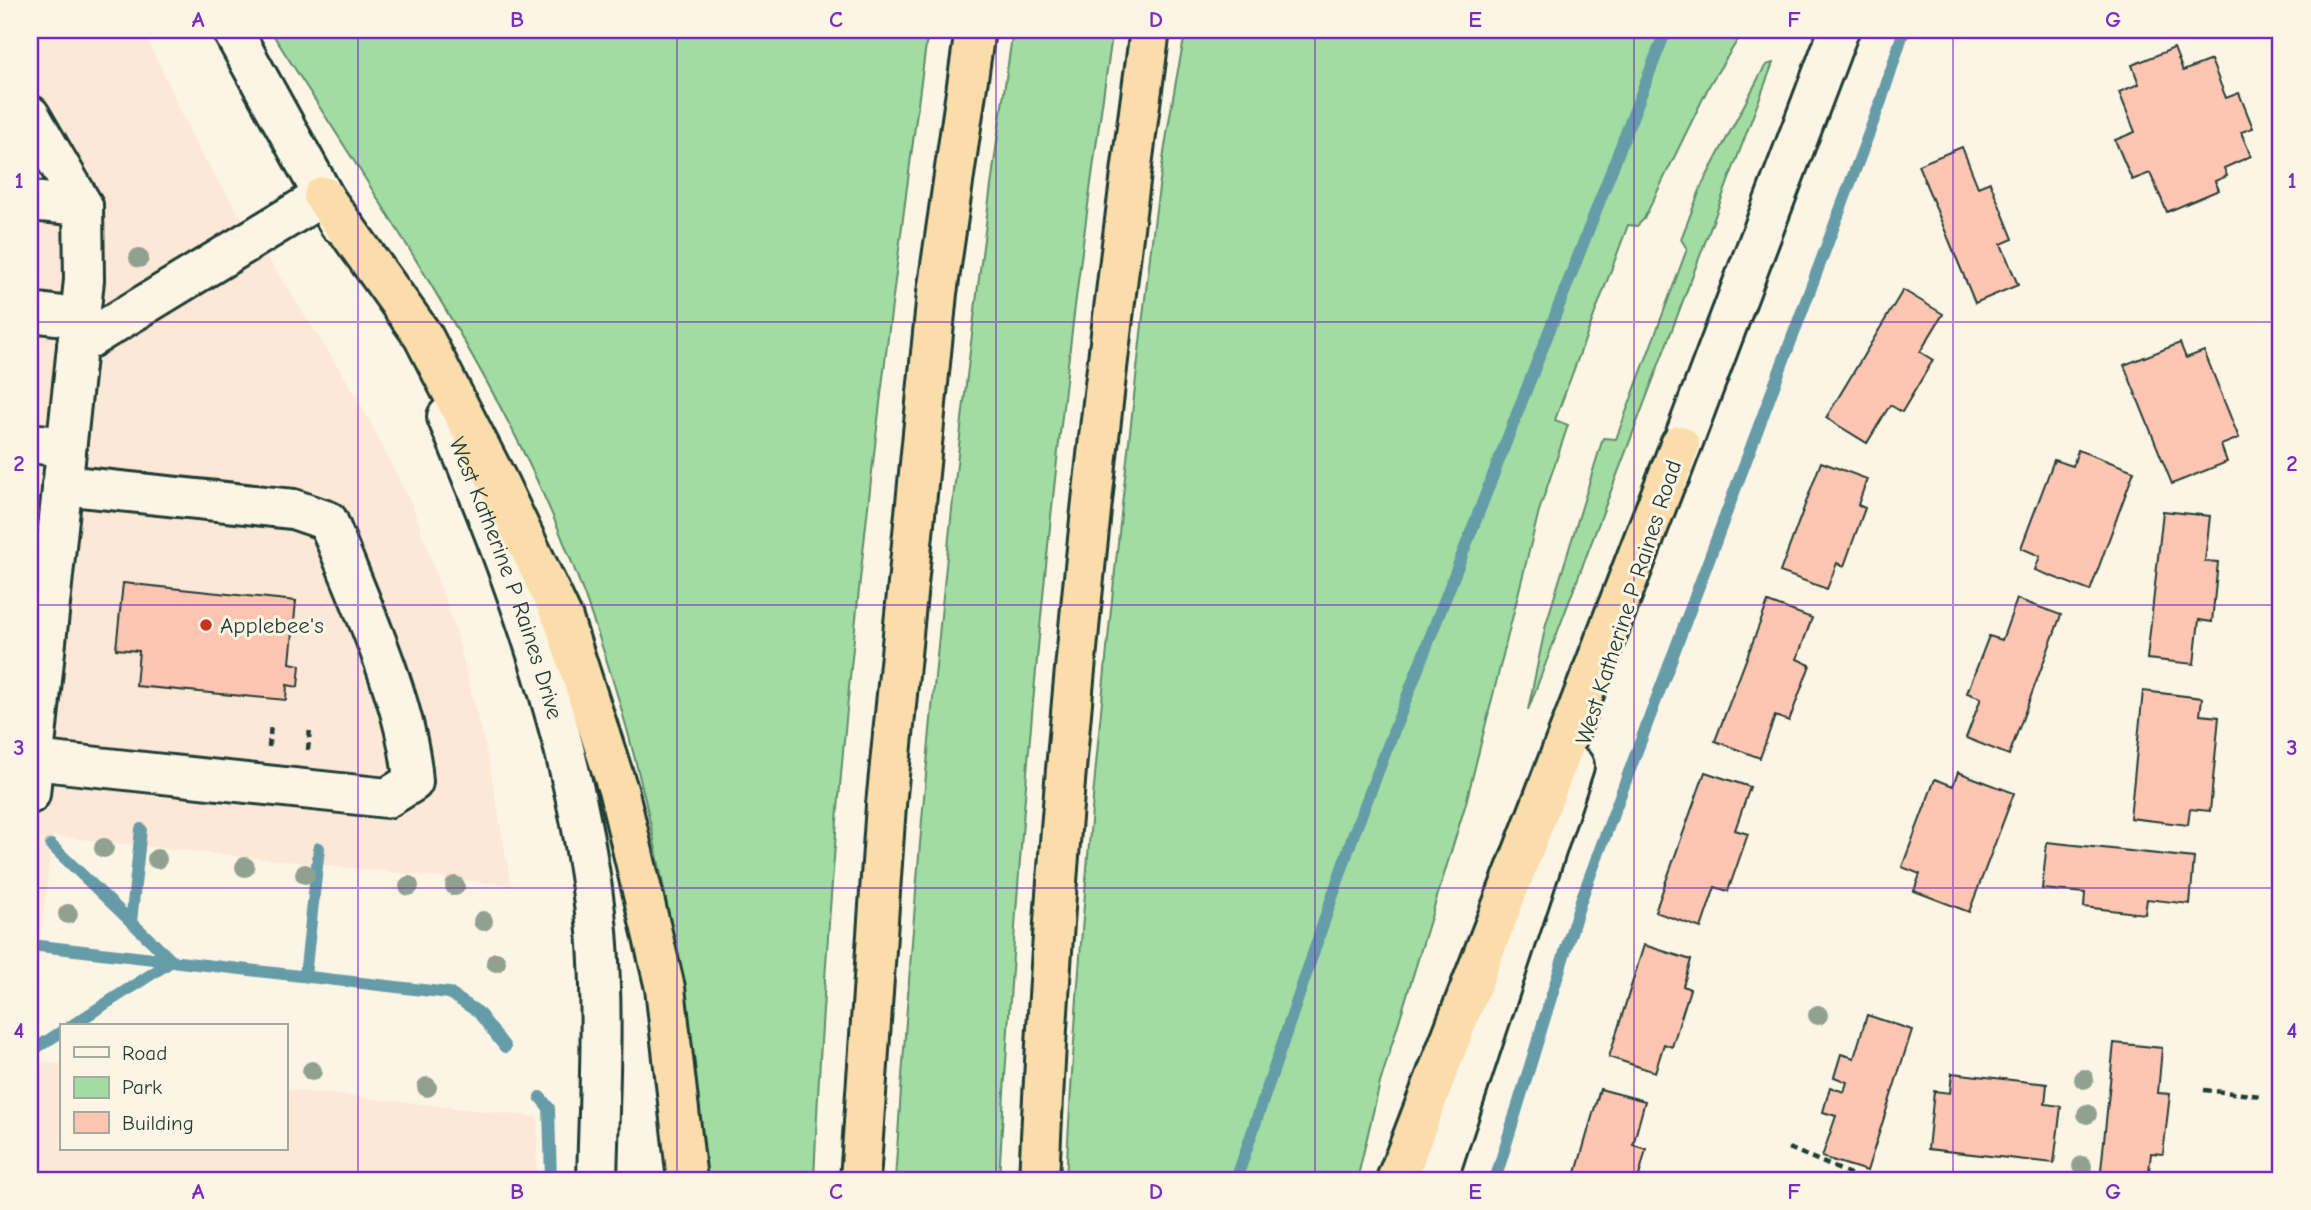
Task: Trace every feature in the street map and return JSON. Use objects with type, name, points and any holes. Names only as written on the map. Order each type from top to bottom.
[{"type":"highway","points":[[860,1180],[886,805],[935,307],[975,30]]},
{"type":"highway","points":[[1039,1180],[1066,753],[1132,163],[1150,30]]},
{"type":"highway","points":[[1132,163],[1162,30]]},
{"type":"highway","points":[[323,196],[423,336],[497,480],[563,618],[620,793],[665,988],[687,1180]]},
{"type":"highway","points":[[1396,1180],[1680,445]]},
{"type":"street","name":"West Katherine P Raines Drive","points":[[232,30],[441,403],[513,581],[554,715],[583,839],[597,931],[600,1051],[597,1180]]},
{"type":"street","name":"West Katherine P Raines Road","points":[[1437,1180],[1680,445],[1839,30]]},
{"type":"street","points":[[30,115],[83,206],[84,280],[78,332],[48,445],[62,485],[41,564],[31,784],[387,798],[412,782],[411,747],[376,642],[328,521],[293,509],[62,485]]},
{"type":"street","points":[[78,332],[323,196]]},
{"type":"street","points":[[30,201],[83,206]]},
{"type":"street","points":[[30,312],[78,332]]},
{"type":"path","points":[[2204,1090],[2261,1096]]},
{"type":"path","points":[[1789,1148],[1864,1180]]},
{"type":"shaded area","points":[[30,30],[143,30],[199,151],[356,395],[412,505],[456,632],[490,766],[511,885],[52,836],[30,1043]]},
{"type":"shaded area","points":[[30,1060],[60,1064],[60,1150],[287,1150],[287,1089],[538,1117],[536,1180],[30,1180]]},
{"type":"green space","points":[[270,30],[928,30],[890,316],[843,748],[821,1036],[814,1180],[705,1180],[681,990],[665,896],[646,803],[622,711],[593,620],[559,531],[491,389],[400,233]]},
{"type":"green space","points":[[1013,30],[1113,30],[1074,316],[1042,604],[1018,892],[999,1180],[895,1180],[916,891],[942,604],[974,317]]},
{"type":"green space","points":[[1186,30],[1744,30],[1710,84],[1644,219],[1637,226],[1628,225],[1555,420],[1568,425],[1539,511],[1466,803],[1380,1083],[1357,1180],[1066,1180],[1084,906],[1118,541],[1152,239]]},
{"type":"green space","points":[[1773,63],[1528,710],[1546,624],[1603,438],[1616,439],[1687,249],[1681,239],[1702,185],[1760,75],[1766,65]]},
{"type":"building","points":[[2174,48],[2183,71],[2211,60],[2226,98],[2239,93],[2253,128],[2241,132],[2251,156],[2224,168],[2227,176],[2215,181],[2219,190],[2167,212],[2150,173],[2132,180],[2115,140],[2135,132],[2119,92],[2139,84],[2132,65]]},
{"type":"building","points":[[1962,147],[1978,187],[1990,182],[2013,239],[2001,244],[2018,285],[1975,303],[1918,165]]},
{"type":"building","points":[[1903,290],[1943,314],[1920,352],[1933,360],[1902,412],[1890,405],[1867,443],[1826,418]]},
{"type":"building","points":[[2180,343],[2186,358],[2204,351],[2239,438],[2221,445],[2227,462],[2172,484],[2124,365]]},
{"type":"building","points":[[2078,450],[2134,471],[2090,591],[2035,570],[2040,556],[2021,548],[2054,460],[2073,466]]},
{"type":"building","points":[[1821,462],[1867,479],[1858,505],[1865,508],[1844,566],[1837,563],[1827,589],[1780,572]]},
{"type":"building","points":[[2163,511],[2210,516],[2205,561],[2218,562],[2212,622],[2199,620],[2194,664],[2147,659]]},
{"type":"building","name":"Applebee's","points":[[123,583],[296,601],[290,663],[300,665],[298,687],[287,685],[286,700],[136,686],[139,651],[116,649]]},
{"type":"building","points":[[2017,599],[2061,615],[2009,755],[1966,738],[1981,698],[1967,693],[1989,636],[2002,640]]},
{"type":"building","points":[[1768,602],[1812,618],[1797,659],[1810,665],[1789,721],[1775,716],[1760,758],[1715,741]]},
{"type":"building","points":[[2143,691],[2202,698],[2200,715],[2219,717],[2210,811],[2190,809],[2188,825],[2130,818]]},
{"type":"building","points":[[1705,772],[1750,787],[1735,830],[1748,834],[1728,891],[1715,887],[1701,928],[1655,912]]},
{"type":"building","points":[[1958,772],[2014,793],[1969,912],[1914,891],[1920,874],[1902,867],[1935,779],[1953,786]]},
{"type":"building","points":[[2047,842],[2194,858],[2190,904],[2147,899],[2145,914],[2084,907],[2085,893],[2042,889]]},
{"type":"building","points":[[1644,945],[1691,960],[1683,986],[1690,989],[1672,1047],[1664,1044],[1655,1072],[1609,1057]]},
{"type":"building","points":[[1867,1015],[1912,1030],[1867,1171],[1822,1157],[1836,1116],[1823,1112],[1830,1087],[1844,1092],[1847,1082],[1834,1077],[1841,1054],[1854,1058]]},
{"type":"building","points":[[2114,1043],[2162,1048],[2158,1093],[2170,1094],[2163,1154],[2151,1153],[2148,1180],[2100,1180]]},
{"type":"building","points":[[1952,1073],[2047,1084],[2045,1104],[2061,1106],[2054,1163],[1928,1149],[1934,1091],[1950,1093]]},
{"type":"building","points":[[1600,1089],[1645,1101],[1633,1145],[1646,1149],[1638,1180],[1574,1180]]},
{"type":"waterway","points":[[1236,1180],[1353,836],[1666,30]]},
{"type":"waterway","points":[[1495,1180],[1581,900],[1881,101],[1904,30]]},
{"type":"waterway","points":[[131,922],[141,829]]},
{"type":"waterway","points":[[51,845],[172,961],[74,1024]]},
{"type":"waterway","points":[[305,976],[319,848]]},
{"type":"waterway","points":[[40,946],[449,993],[478,1012],[505,1047]]},
{"type":"waterway","points":[[30,1052],[60,1033]]},
{"type":"waterway","points":[[540,1097],[549,1108],[551,1180]]},
{"type":"place","name":"Applebee's","points":[[206,625]]}]
